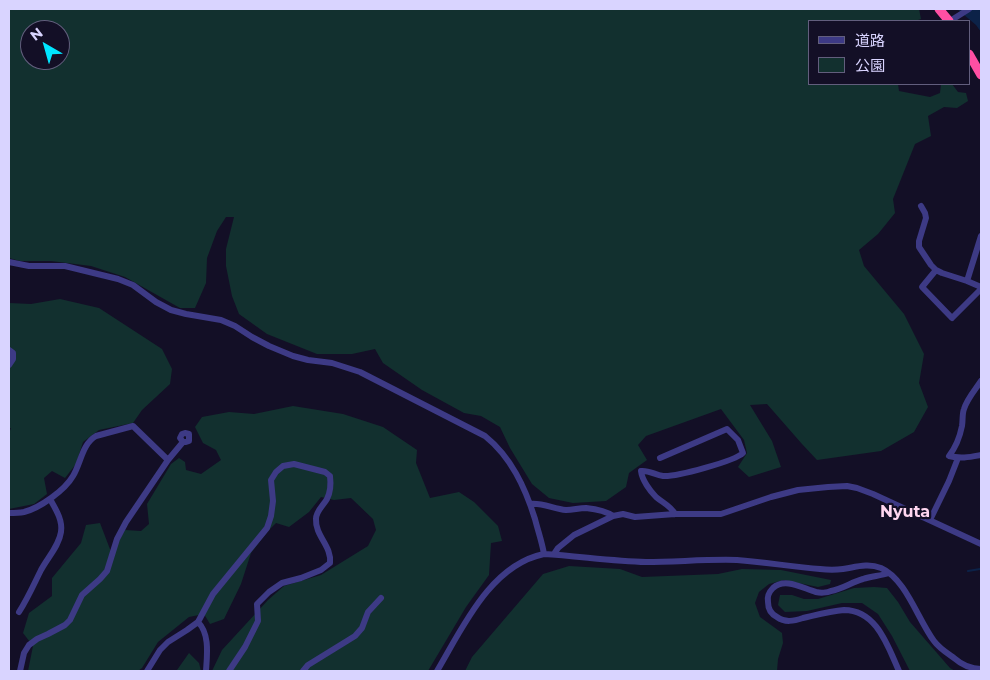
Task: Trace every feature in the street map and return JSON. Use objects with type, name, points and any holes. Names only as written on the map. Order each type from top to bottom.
[{"type":"highway","points":[[939,9],[948,20]]},
{"type":"highway","points":[[970,56],[981,75]]},
{"type":"street","points":[[951,20],[970,9]]},
{"type":"street","points":[[921,206],[926,218],[919,247],[936,270],[981,288],[952,318],[922,287],[936,270]]},
{"type":"street","points":[[967,281],[981,236]]},
{"type":"street","points":[[9,262],[29,266],[65,266],[118,279],[133,285],[156,302],[171,310],[222,320],[269,346],[293,356],[332,363],[360,372],[485,436],[503,453],[514,470],[530,504],[544,554]]},
{"type":"street","points":[[9,350],[13,353],[13,358],[9,365]]},
{"type":"street","points":[[981,381],[964,409],[959,436],[949,456],[965,458],[981,455]]},
{"type":"street","points":[[9,514],[26,512],[50,499],[66,485],[73,476],[85,446],[90,439],[96,436],[133,426],[168,460]]},
{"type":"street","points":[[660,458],[727,428],[738,440],[742,453],[741,456],[733,459],[690,472],[664,476],[643,470],[641,475],[650,490],[671,508],[675,514]]},
{"type":"street","points":[[20,671],[24,653],[29,645],[36,639],[65,625],[70,620],[82,595],[107,571],[117,539],[126,522],[168,460],[183,442]]},
{"type":"street","points":[[930,520],[958,458]]},
{"type":"street","points":[[147,671],[160,650],[168,642],[198,622],[214,594],[267,528],[273,501],[271,480],[276,472],[283,466],[294,464],[324,472],[330,476],[331,485],[327,499],[318,512],[316,519],[317,529],[331,557],[330,563],[322,570],[282,583],[257,604],[258,621],[245,647],[229,671]]},
{"type":"street","points":[[554,554],[558,548],[574,535],[613,516],[622,514],[634,517],[675,514],[721,514],[770,497],[798,490],[847,486],[873,494],[981,544]]},
{"type":"street","points":[[19,612],[57,545],[62,531],[58,512],[50,499]]},
{"type":"street","points":[[530,504],[535,503],[566,510],[587,508],[608,512],[613,516]]},
{"type":"street","points":[[437,671],[476,604],[497,579],[533,556],[544,554],[630,562],[737,560],[823,569],[843,569],[869,565],[880,568],[895,579],[913,604],[935,642],[942,649],[965,666],[981,669]]},
{"type":"street","points":[[889,573],[883,576],[864,578],[830,592],[818,592],[791,583],[781,583],[770,591],[767,598],[768,608],[774,616],[782,620],[793,621],[844,610],[864,615],[879,629],[899,671]]},
{"type":"street","points":[[303,671],[308,665],[355,636],[362,628],[368,612],[381,598]]},
{"type":"street","points":[[198,622],[205,633],[206,671]]},
{"type":"green space","points":[[9,9],[919,9],[921,19],[918,20],[808,20],[808,85],[898,85],[899,91],[930,97],[940,93],[941,85],[953,85],[958,92],[966,93],[968,101],[957,108],[944,107],[928,116],[931,136],[915,144],[893,199],[895,213],[878,234],[859,250],[864,266],[904,314],[924,354],[919,383],[928,407],[914,432],[881,451],[817,460],[767,404],[750,405],[772,441],[781,467],[749,477],[738,467],[747,453],[744,440],[721,409],[646,436],[638,445],[647,460],[629,473],[626,487],[606,501],[573,503],[549,498],[532,484],[510,448],[500,427],[481,416],[464,413],[422,390],[383,363],[375,349],[352,354],[317,354],[267,334],[239,314],[232,296],[226,266],[226,249],[234,217],[226,217],[217,231],[207,258],[206,283],[195,308],[180,308],[125,277],[91,266],[51,261],[20,261],[9,258]]},
{"type":"green space","points":[[60,299],[99,308],[162,349],[172,369],[170,384],[142,410],[133,423],[99,430],[83,442],[76,464],[65,478],[52,471],[44,478],[47,494],[34,504],[9,509],[9,433],[11,428],[9,428],[9,303],[31,304]]},
{"type":"green space","points":[[293,406],[343,414],[383,427],[417,450],[416,463],[430,498],[459,492],[474,502],[498,526],[502,541],[491,543],[489,575],[466,607],[428,671],[212,671],[222,650],[268,600],[284,586],[321,575],[368,546],[376,530],[373,519],[351,498],[334,500],[321,497],[309,512],[289,527],[276,523],[268,531],[251,553],[241,584],[224,619],[210,624],[204,614],[189,617],[158,642],[142,668],[138,671],[28,671],[33,646],[23,633],[29,613],[52,596],[52,578],[81,543],[86,525],[100,523],[113,557],[118,542],[125,530],[141,531],[149,524],[147,504],[171,464],[179,458],[185,462],[186,470],[201,474],[221,460],[216,450],[203,443],[195,427],[202,417],[229,412],[254,414]]},
{"type":"green space","points":[[569,566],[620,569],[642,577],[718,574],[742,569],[781,570],[831,580],[830,584],[818,587],[784,580],[769,584],[759,592],[755,603],[760,617],[782,633],[783,643],[778,659],[777,671],[465,671],[472,657],[543,574]]},
{"type":"green space","points":[[854,588],[887,588],[910,622],[950,668],[955,671],[910,671],[878,614],[862,603],[842,603],[807,611],[785,612],[778,605],[780,595],[818,599]]},
{"type":"green space","points":[[189,653],[199,663],[201,671],[177,671],[177,670]]},
{"type":"water","points":[[957,9],[981,9],[981,32],[976,25]]},
{"type":"waterway","points":[[968,571],[980,569]]},
{"type":"district","name":"Nyuta","points":[[905,512]]}]
